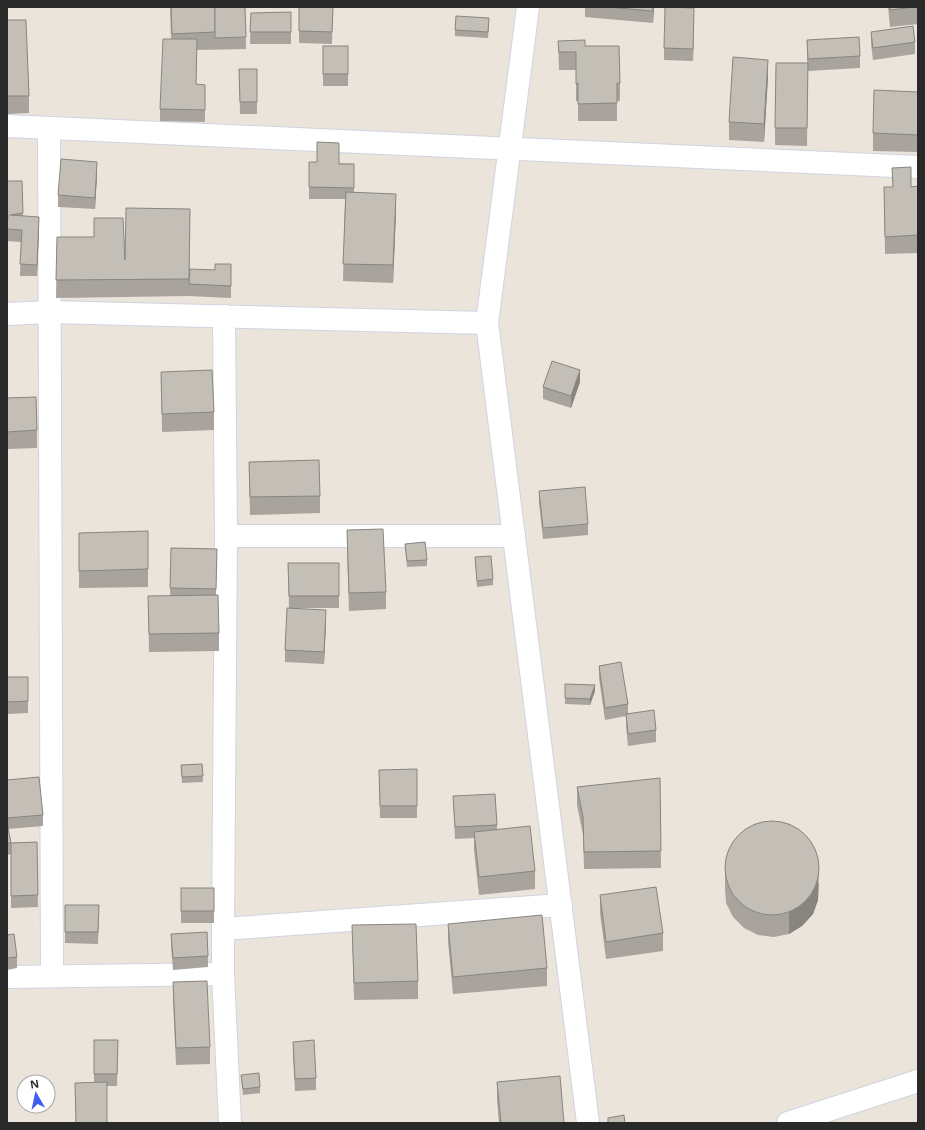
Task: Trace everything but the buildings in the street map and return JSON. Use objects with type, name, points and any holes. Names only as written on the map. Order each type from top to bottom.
[{"type":"street","points":[[528,7],[487,323],[588,1123]]},
{"type":"street","points":[[7,126],[918,167]]},
{"type":"street","points":[[49,128],[52,976]]},
{"type":"street","points":[[7,314],[50,312],[487,323]]},
{"type":"street","points":[[224,316],[226,536],[223,974],[230,1123]]},
{"type":"street","points":[[226,536],[514,536]]},
{"type":"street","points":[[223,929],[561,905]]},
{"type":"street","points":[[7,977],[223,974]]},
{"type":"street","points":[[788,1123],[918,1081]]}]
